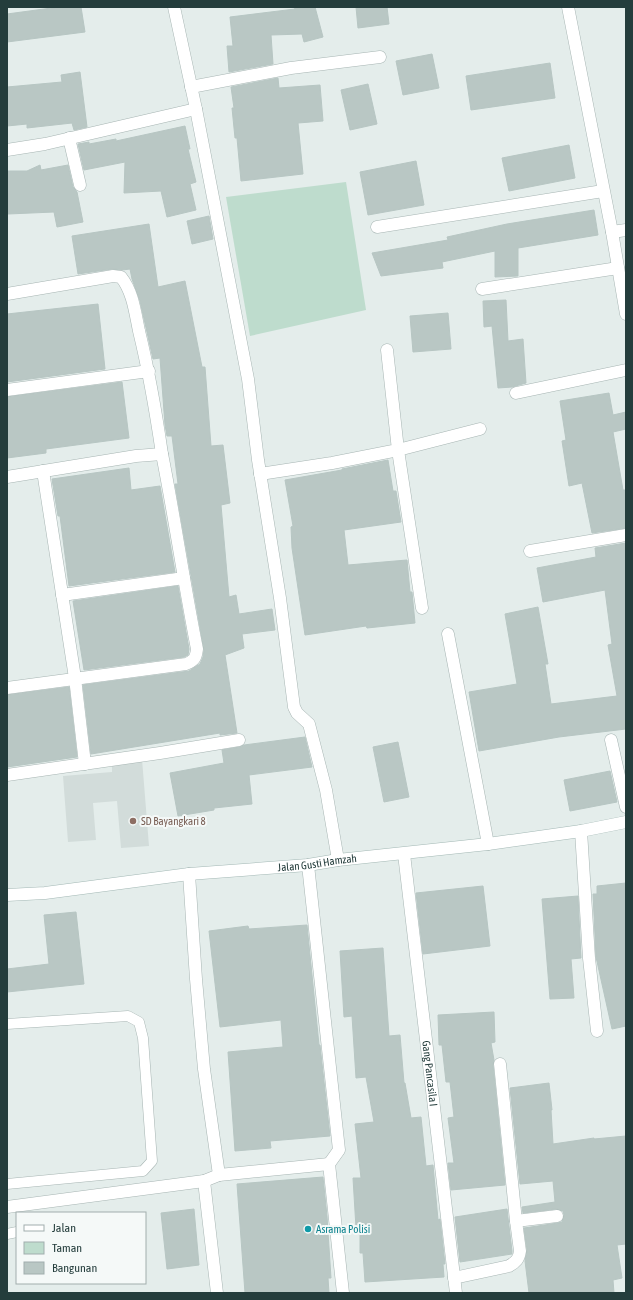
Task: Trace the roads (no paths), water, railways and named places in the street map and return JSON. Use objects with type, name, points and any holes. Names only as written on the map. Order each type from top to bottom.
[{"type":"street","points":[[174,7],[196,110],[248,379],[260,474],[280,598],[294,707],[297,713],[309,724],[326,790],[338,860]]},
{"type":"street","points":[[568,7],[612,232],[626,314]]},
{"type":"street","points":[[191,87],[291,68],[380,57]]},
{"type":"street","points":[[7,150],[196,110]]},
{"type":"street","points":[[69,138],[80,185]]},
{"type":"street","points":[[377,227],[603,191]]},
{"type":"street","points":[[612,232],[626,230]]},
{"type":"street","points":[[482,289],[618,268]]},
{"type":"street","points":[[7,294],[113,276],[121,277],[128,285],[149,371],[162,454],[175,517],[197,649],[197,656],[192,662],[186,664],[7,688]]},
{"type":"street","points":[[387,350],[398,450],[422,608]]},
{"type":"street","points":[[516,393],[626,370]]},
{"type":"street","points":[[7,390],[149,371]]},
{"type":"street","points":[[260,474],[332,463],[398,450],[480,429]]},
{"type":"street","points":[[7,477],[136,456],[162,454]]},
{"type":"street","points":[[43,471],[75,678],[85,764]]},
{"type":"street","points":[[530,551],[626,535]]},
{"type":"street","points":[[62,595],[184,578]]},
{"type":"street","points":[[448,634],[488,844]]},
{"type":"street","points":[[7,775],[239,740]]},
{"type":"street","points":[[611,740],[626,807]]},
{"type":"street","name":"Jalan Gusti Hamzah","points":[[7,895],[45,893],[190,874],[308,865],[338,860],[404,854],[581,831],[626,822]]},
{"type":"street","points":[[581,831],[589,958],[596,1031]]},
{"type":"street","name":"Gang Pancasila I","points":[[404,854],[456,1293]]},
{"type":"street","points":[[308,865],[339,1150],[329,1164],[343,1293]]},
{"type":"street","points":[[190,874],[196,979],[204,1069],[219,1174]]},
{"type":"street","points":[[454,1278],[509,1266],[515,1263],[518,1259],[520,1251],[500,1064]]},
{"type":"street","points":[[7,1207],[204,1181],[219,1174],[329,1164]]},
{"type":"street","points":[[204,1181],[217,1293]]},
{"type":"street","points":[[516,1221],[557,1216]]},
{"type":"lane","points":[[7,1024],[128,1016],[139,1022],[143,1038],[152,1161],[143,1171],[7,1184]]},
{"type":"place","name":"SD Bayangkari 8","points":[[133,821]]},
{"type":"place","name":"Asrama Polisi","points":[[308,1229]]}]
